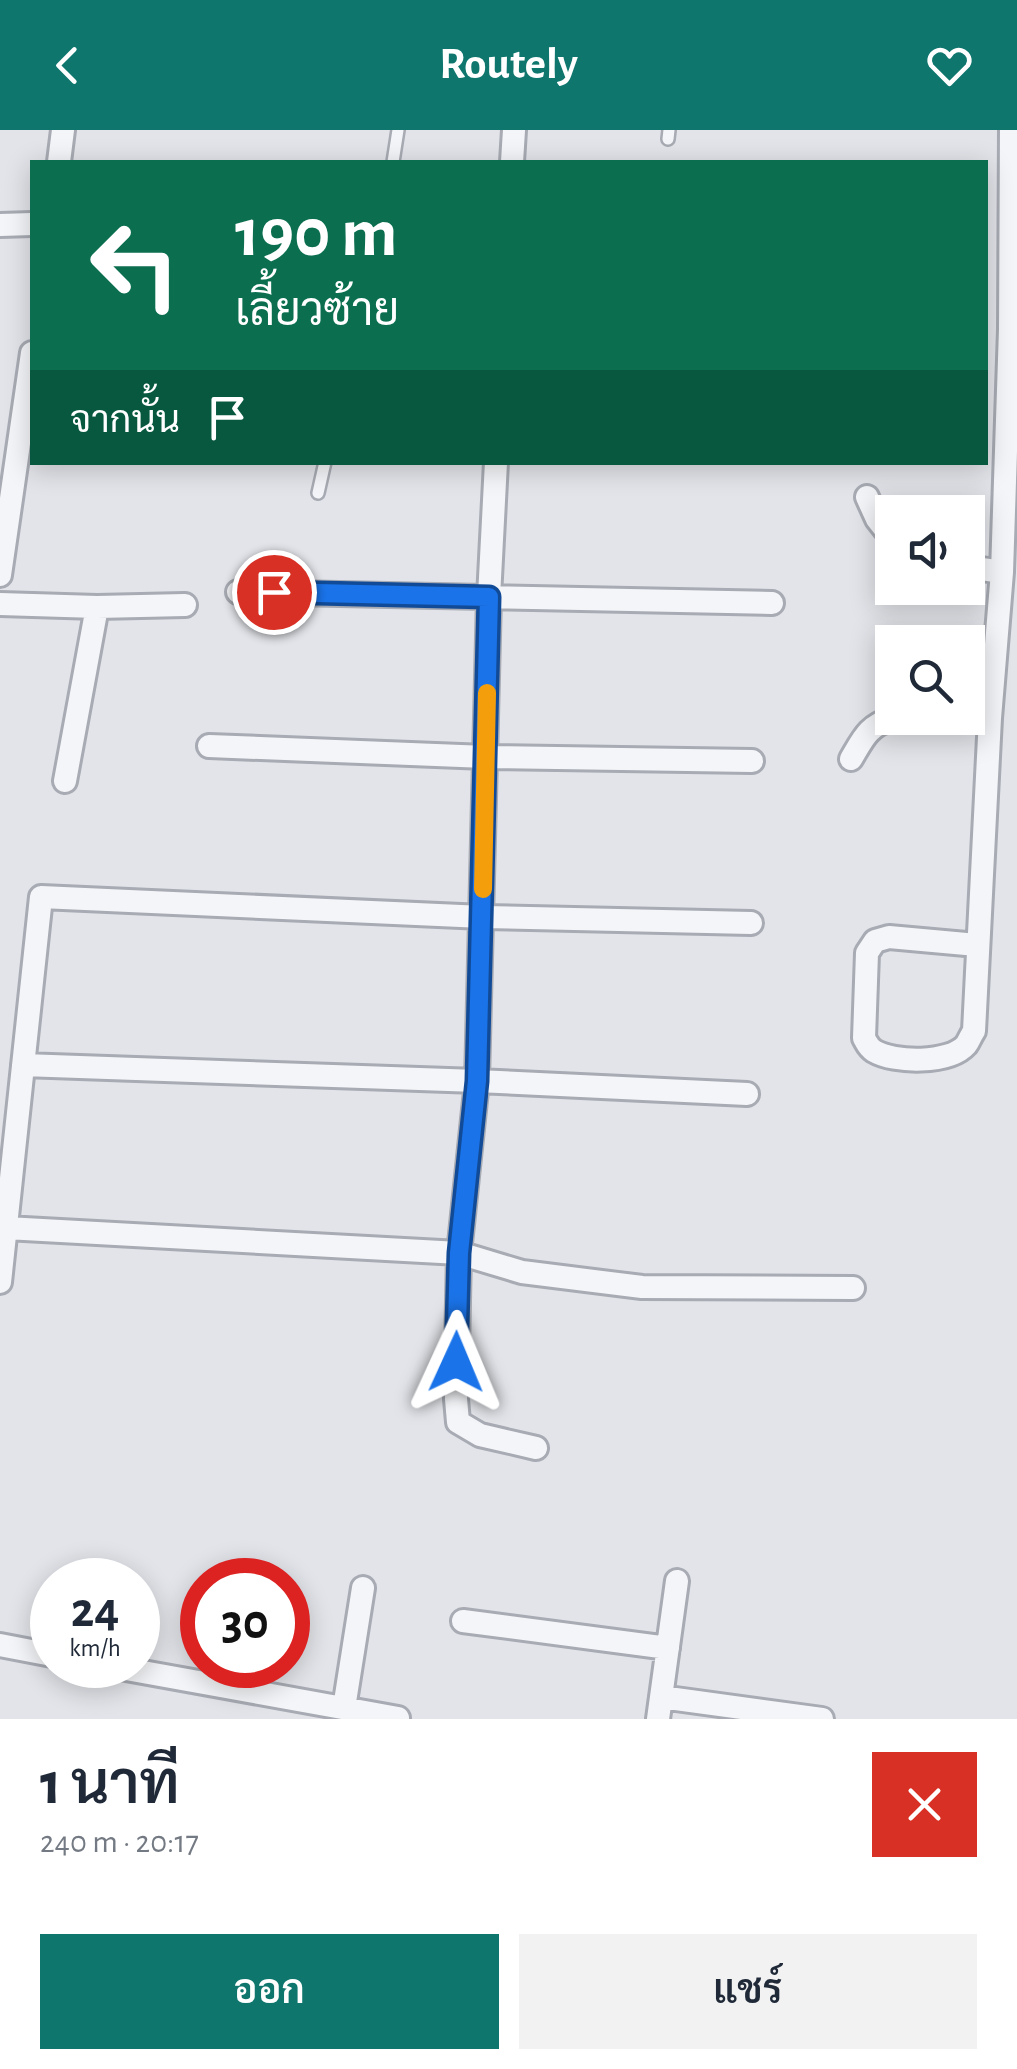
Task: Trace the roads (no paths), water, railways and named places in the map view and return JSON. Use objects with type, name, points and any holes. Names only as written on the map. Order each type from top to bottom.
[{"type":"street","points":[[60,160],[63,130]]},
{"type":"street","points":[[512,160],[514,130]]},
{"type":"street","points":[[985,680],[1002,572],[1010,329],[1011,130]]},
{"type":"street","points":[[0,226],[30,224]]},
{"type":"street","points":[[988,297],[1009,297]]},
{"type":"street","points":[[0,575],[18,422],[30,363]]},
{"type":"street","points":[[496,465],[477,1081],[459,1253],[456,1399],[458,1422],[480,1435],[536,1448]]},
{"type":"street","points":[[867,497],[875,515]]},
{"type":"street","points":[[985,570],[1002,572]]},
{"type":"street","points":[[238,592],[772,603]]},
{"type":"street","points":[[0,604],[185,604]]},
{"type":"street","points":[[65,781],[97,607]]},
{"type":"street","points":[[851,759],[875,724]]},
{"type":"street","points":[[977,946],[889,937],[876,941],[867,953],[864,1038],[870,1049],[910,1059],[936,1060],[964,1047],[974,1030],[977,946],[979,735]]},
{"type":"street","points":[[209,746],[486,758],[752,762]]},
{"type":"street","points":[[0,1282],[41,897],[483,918],[751,924]]},
{"type":"street","points":[[23,1065],[748,1094]]},
{"type":"street","points":[[6,1228],[459,1253],[522,1272],[642,1286],[853,1288]]},
{"type":"street","points":[[677,1581],[659,1708],[822,1719]]},
{"type":"street","points":[[344,1708],[363,1588]]},
{"type":"street","points":[[463,1621],[668,1648]]},
{"type":"street","points":[[0,1646],[30,1652]]},
{"type":"street","points":[[265,1688],[398,1718]]},
{"type":"lane","points":[[392,160],[398,130]]},
{"type":"lane","points":[[318,493],[324,465]]}]
